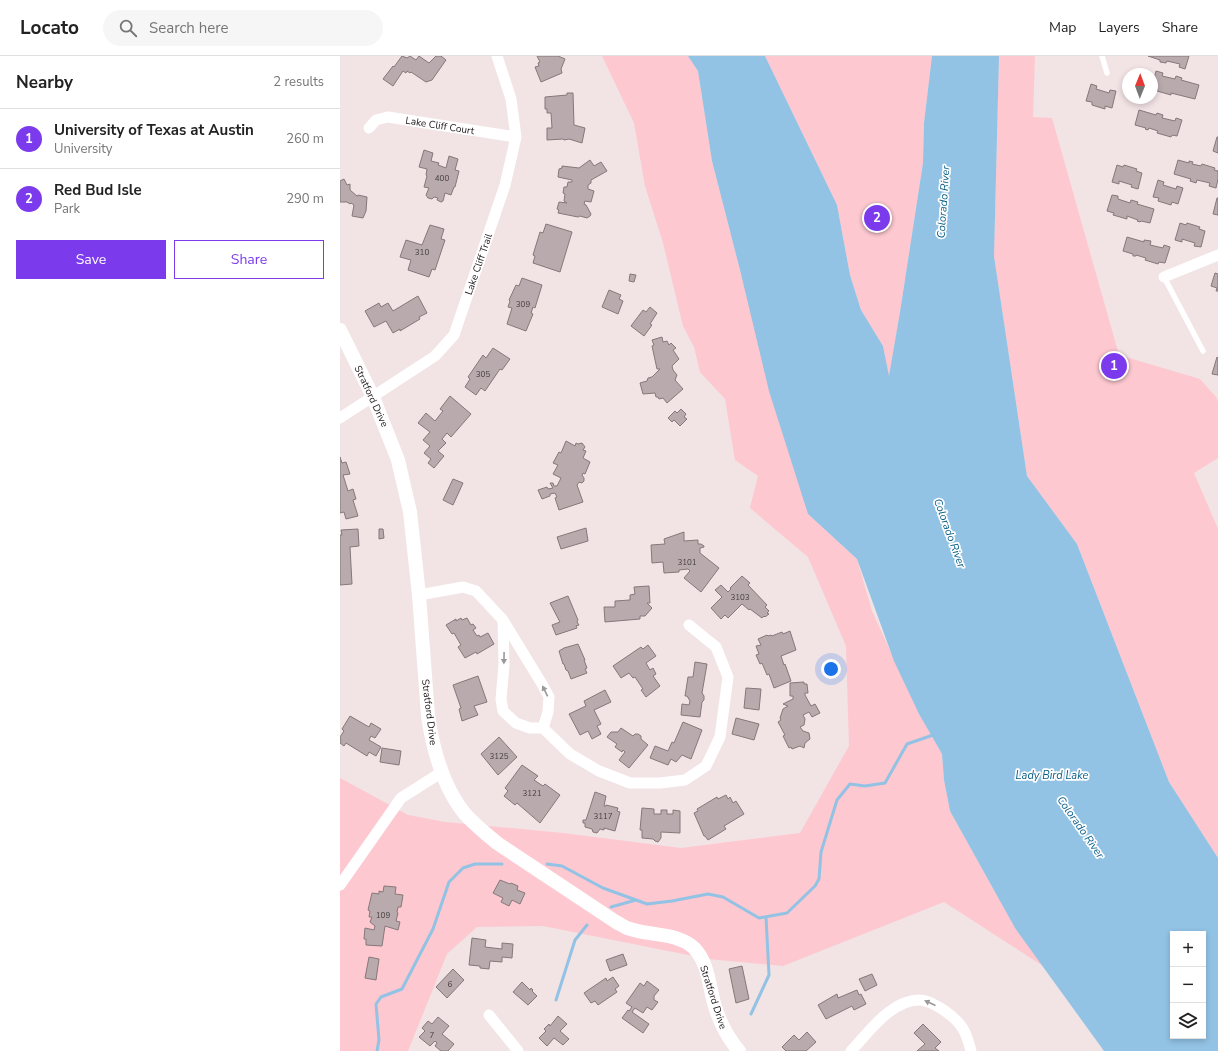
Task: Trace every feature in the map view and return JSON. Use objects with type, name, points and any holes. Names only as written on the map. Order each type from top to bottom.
[{"type":"street","name":"Lake Cliff Trail","points":[[340,418],[435,356],[454,335],[505,185],[516,137],[511,99],[497,56]]},
{"type":"street","name":"Lake Cliff Court","points":[[369,128],[376,120],[388,117],[516,137]]},
{"type":"street","points":[[1164,277],[1218,255]]},
{"type":"street","name":"Stratford Drive","points":[[340,330],[373,397],[398,460],[410,512],[419,595],[428,716],[436,755],[452,794],[464,813],[482,831],[616,922],[627,928],[670,937],[682,941],[694,948],[701,958],[707,972],[716,1009],[725,1031],[733,1044],[740,1051]]},
{"type":"street","points":[[419,595],[463,587],[476,591],[503,620],[549,697],[548,712],[543,728]]},
{"type":"street","points":[[503,620],[504,665],[501,699],[503,711],[516,723],[530,728],[543,728],[570,754],[599,771],[630,783],[660,783],[685,780],[706,766],[720,738],[728,676],[716,647],[690,625]]},
{"type":"street","points":[[340,885],[401,798],[442,772]]},
{"type":"street","points":[[851,1051],[889,1011],[908,1001],[922,1000],[940,1008],[962,1025],[971,1051]]},
{"type":"street","points":[[489,1015],[518,1051]]},
{"type":"lane","points":[[1102,56],[1107,73]]},
{"type":"lane","points":[[1164,277],[1203,351]]},
{"type":"shaded area","points":[[602,56],[688,56],[698,71],[712,161],[741,274],[808,514],[857,559],[872,611],[919,714],[942,754],[944,780],[950,811],[1015,928],[1043,966],[944,902],[783,966],[708,959],[543,926],[477,927],[447,954],[408,1051],[340,1051],[340,778],[408,815],[445,822],[563,833],[681,848],[800,833],[849,746],[846,646],[808,557],[750,508],[758,476],[735,460],[725,399],[700,372],[694,347],[683,326],[663,243],[645,186],[634,123]]},
{"type":"shaded area","points":[[765,56],[932,56],[924,123],[923,163],[889,378],[883,346],[861,310],[850,275],[837,205]]},
{"type":"shaded area","points":[[999,56],[1035,56],[1033,117],[1052,118],[1119,355],[1200,379],[1216,397],[1218,402],[1218,458],[1194,473],[1218,529],[1218,858],[1169,782],[1077,544],[1027,476],[994,256]]},
{"type":"water","name":"Lady Bird Lake","points":[[688,56],[765,56],[837,205],[850,275],[861,310],[883,346],[889,376],[923,163],[924,123],[932,56],[999,56],[994,256],[1027,476],[1077,544],[1169,782],[1218,858],[1218,1051],[1104,1051],[1015,928],[950,811],[944,780],[942,754],[919,714],[894,661],[857,559],[808,514],[769,391],[712,161],[698,71]]},
{"type":"building","points":[[402,56],[407,58],[410,56],[416,60],[419,56],[429,63],[436,56],[441,56],[446,60],[432,80],[426,82],[411,72],[410,73],[407,71],[406,73],[403,71],[393,86],[383,79]]},
{"type":"building","points":[[537,56],[558,56],[565,59],[561,69],[562,73],[541,82],[535,67],[539,66],[538,63],[540,62]]},
{"type":"building","points":[[1148,56],[1189,56],[1185,69],[1179,67],[1180,64],[1167,61],[1166,63],[1160,62],[1160,60]]},
{"type":"building","points":[[1158,72],[1163,73],[1162,76],[1175,79],[1176,76],[1182,78],[1181,80],[1199,85],[1195,99],[1171,93],[1171,95],[1158,91]]},
{"type":"building","points":[[1091,84],[1097,86],[1096,89],[1109,93],[1110,90],[1116,91],[1112,108],[1105,106],[1105,109],[1092,105],[1092,102],[1086,101]]},
{"type":"building","points":[[567,93],[573,93],[574,125],[585,128],[582,143],[569,139],[547,140],[547,128],[552,128],[551,113],[547,113],[547,109],[545,109],[545,97],[567,95]]},
{"type":"building","points":[[1139,110],[1156,115],[1157,113],[1163,115],[1162,118],[1175,121],[1176,118],[1182,120],[1177,136],[1172,135],[1171,137],[1157,133],[1158,131],[1149,128],[1148,130],[1135,125]]},
{"type":"building","points":[[1218,137],[1218,153],[1213,151]]},
{"type":"building","points":[[424,150],[433,153],[431,161],[439,163],[438,165],[446,168],[449,156],[458,159],[455,170],[459,171],[455,187],[451,195],[445,193],[443,201],[441,202],[437,200],[438,198],[428,198],[426,195],[429,188],[424,187],[427,169],[419,167]]},
{"type":"building","points":[[590,160],[594,166],[601,162],[607,171],[591,180],[591,183],[588,185],[588,189],[594,191],[591,202],[585,201],[584,204],[591,214],[590,216],[587,218],[558,213],[559,210],[557,209],[559,202],[567,203],[564,201],[564,187],[567,187],[568,182],[572,182],[572,180],[558,177],[559,169],[562,168],[562,166],[579,168]]},
{"type":"building","points":[[1178,160],[1189,163],[1189,161],[1193,162],[1192,164],[1201,166],[1202,164],[1215,168],[1214,170],[1218,171],[1216,188],[1209,186],[1210,183],[1197,180],[1196,183],[1190,181],[1191,179],[1174,174]]},
{"type":"building","points":[[1117,165],[1123,167],[1124,165],[1137,169],[1136,171],[1142,173],[1138,189],[1131,187],[1132,185],[1119,181],[1119,184],[1112,182]]},
{"type":"building","points":[[344,179],[347,185],[350,184],[350,190],[357,196],[367,197],[366,211],[363,218],[352,216],[354,205],[347,202],[340,202],[340,181]]},
{"type":"building","points":[[1158,180],[1164,182],[1163,185],[1176,189],[1177,186],[1183,188],[1178,204],[1172,202],[1171,205],[1158,201],[1159,198],[1153,197]]},
{"type":"building","points":[[1112,195],[1118,196],[1118,199],[1130,203],[1131,200],[1138,202],[1137,204],[1154,209],[1150,223],[1140,222],[1127,216],[1127,219],[1113,215],[1114,213],[1107,211]]},
{"type":"building","points":[[1218,198],[1218,215],[1213,214]]},
{"type":"building","points":[[1180,223],[1186,225],[1187,223],[1200,227],[1199,229],[1205,231],[1201,247],[1194,246],[1195,243],[1182,239],[1182,242],[1175,240]]},
{"type":"building","points":[[546,224],[572,232],[560,272],[533,263],[535,256],[533,255],[540,232],[543,233]]},
{"type":"building","points":[[430,225],[444,229],[441,239],[445,240],[435,270],[432,269],[429,277],[408,270],[411,260],[400,257],[406,240],[422,245]]},
{"type":"building","points":[[1127,237],[1144,242],[1144,240],[1151,241],[1150,245],[1163,248],[1164,245],[1170,247],[1165,263],[1159,262],[1158,264],[1145,260],[1146,258],[1136,255],[1133,256],[1133,254],[1123,251]]},
{"type":"building","points":[[1215,273],[1218,274],[1218,291],[1216,291],[1217,288],[1211,286]]},
{"type":"building","points":[[630,274],[636,275],[634,282],[629,281]]},
{"type":"building","points":[[522,278],[542,285],[535,308],[533,307],[531,313],[533,314],[526,331],[507,324],[512,308],[508,307],[509,300],[516,285],[519,286]]},
{"type":"building","points":[[609,290],[621,295],[619,299],[623,301],[618,314],[602,307]]},
{"type":"building","points":[[418,296],[427,313],[400,331],[400,329],[393,333],[386,321],[374,327],[365,311],[379,303],[381,307],[388,303],[393,311]]},
{"type":"building","points":[[650,307],[657,313],[650,324],[652,325],[644,336],[631,326],[643,310],[646,312]]},
{"type":"building","points":[[662,337],[663,342],[667,341],[669,345],[671,343],[676,348],[673,350],[679,359],[672,366],[677,375],[675,380],[683,389],[667,403],[663,398],[659,399],[656,397],[655,393],[643,394],[640,383],[647,381],[648,378],[652,377],[660,369],[657,369],[652,340]]},
{"type":"building","points":[[493,348],[510,359],[502,370],[500,369],[485,391],[481,388],[476,395],[465,387],[470,379],[468,377],[483,355],[486,358]]},
{"type":"building","points":[[1217,357],[1218,358],[1218,375],[1212,374]]},
{"type":"building","points":[[450,396],[471,414],[451,437],[447,433],[442,439],[446,443],[438,451],[444,456],[434,468],[428,463],[431,459],[424,453],[430,446],[423,440],[430,432],[418,423],[426,413],[435,421],[443,411],[440,409]]},
{"type":"building","points":[[681,409],[686,414],[684,417],[687,419],[680,426],[674,420],[672,422],[668,418],[675,411],[677,413]]},
{"type":"building","points":[[566,441],[575,446],[576,443],[582,443],[585,447],[583,450],[586,451],[583,458],[590,462],[585,474],[583,473],[582,475],[584,481],[582,483],[579,482],[577,485],[583,502],[559,510],[555,493],[542,499],[538,490],[547,487],[548,489],[553,488],[550,483],[557,486],[561,478],[553,474],[558,465],[553,463],[559,452],[561,453]]},
{"type":"building","points":[[340,457],[342,463],[346,462],[350,474],[343,475],[348,491],[353,489],[356,499],[353,500],[358,516],[346,519],[344,512],[340,513]]},
{"type":"building","points":[[453,479],[463,483],[453,505],[443,500]]},
{"type":"building","points":[[586,528],[588,541],[561,549],[557,537]]},
{"type":"building","points":[[358,529],[359,546],[350,547],[352,584],[340,585],[341,530]]},
{"type":"building","points":[[379,529],[383,529],[384,538],[379,539]]},
{"type":"building","points":[[684,532],[684,541],[698,540],[698,544],[704,546],[700,548],[700,553],[719,568],[701,592],[684,578],[690,571],[688,569],[679,570],[679,572],[664,573],[663,562],[652,563],[651,545],[665,544],[664,539]]},
{"type":"building","points":[[742,576],[750,583],[748,585],[767,605],[765,607],[769,611],[767,613],[769,614],[762,618],[742,604],[728,618],[725,615],[721,619],[711,608],[722,597],[715,590],[721,585],[728,592]]},
{"type":"building","points":[[649,586],[650,603],[647,603],[652,608],[645,616],[640,616],[640,619],[605,622],[604,607],[615,607],[615,601],[630,600],[630,595],[635,594],[634,587]]},
{"type":"building","points":[[568,596],[579,625],[576,626],[577,628],[556,635],[552,625],[560,622],[550,603]]},
{"type":"building","points":[[461,618],[462,620],[467,618],[471,625],[473,624],[476,628],[473,630],[477,636],[479,635],[480,637],[488,633],[494,644],[477,654],[476,652],[465,658],[458,647],[461,645],[454,633],[452,634],[446,625],[456,619],[456,621]]},
{"type":"building","points":[[790,631],[796,650],[781,656],[791,681],[774,688],[769,674],[767,675],[762,663],[760,664],[756,655],[759,654],[756,646],[761,645],[758,639],[767,635],[772,636]]},
{"type":"building","points":[[578,644],[585,660],[587,668],[585,669],[587,673],[571,679],[563,664],[559,651]]},
{"type":"building","points":[[648,645],[656,656],[646,663],[650,670],[653,668],[656,674],[653,676],[660,686],[646,697],[641,690],[643,689],[635,677],[633,678],[629,673],[621,678],[613,666],[641,647],[643,649]]},
{"type":"building","points":[[695,662],[707,664],[702,693],[704,700],[702,702],[700,717],[681,715],[682,704],[689,705],[690,701],[687,696],[685,696],[688,677],[693,677]]},
{"type":"building","points":[[478,676],[487,702],[474,706],[478,715],[462,721],[459,709],[461,708],[453,685]]},
{"type":"building","points":[[804,682],[804,684],[807,684],[808,693],[805,693],[805,695],[811,706],[815,704],[820,713],[812,717],[809,712],[803,715],[805,719],[804,725],[800,727],[803,731],[809,733],[810,739],[805,743],[804,748],[800,746],[792,749],[791,747],[789,748],[783,736],[785,735],[778,722],[781,720],[780,718],[783,709],[788,706],[783,704],[793,699],[793,696],[790,696],[790,683]]},
{"type":"building","points":[[746,688],[761,689],[759,710],[744,708]]},
{"type":"building","points":[[605,690],[611,702],[594,710],[601,724],[597,726],[601,734],[592,739],[588,731],[580,735],[569,714],[586,706],[584,701]]},
{"type":"building","points":[[350,716],[369,727],[371,723],[381,729],[375,738],[371,736],[369,740],[381,747],[376,756],[369,752],[367,756],[346,743],[344,746],[340,743],[340,737],[344,731],[342,729]]},
{"type":"building","points":[[736,718],[759,724],[754,740],[732,734]]},
{"type":"building","points":[[683,722],[702,730],[691,759],[682,755],[676,762],[671,759],[668,765],[650,758],[655,746],[668,751],[672,742],[674,743]]},
{"type":"building","points":[[621,728],[633,736],[638,734],[648,745],[629,768],[619,760],[625,752],[623,750],[622,752],[615,747],[617,744],[607,737],[611,732],[618,732]]},
{"type":"building","points":[[499,737],[517,757],[498,775],[481,754]]},
{"type":"building","points":[[382,748],[401,751],[399,765],[380,762]]},
{"type":"building","points":[[522,765],[538,776],[534,780],[543,786],[545,784],[560,795],[540,823],[517,803],[515,805],[504,796],[508,791],[505,788]]},
{"type":"building","points":[[595,792],[606,796],[604,806],[606,805],[618,808],[617,811],[620,812],[615,831],[604,828],[604,830],[600,829],[597,833],[593,832],[592,829],[585,827],[583,820],[586,820]]},
{"type":"building","points":[[726,795],[728,799],[730,797],[733,803],[736,801],[744,814],[724,826],[726,829],[708,840],[704,836],[694,813],[698,811],[697,809],[717,797],[718,799]]},
{"type":"building","points":[[642,808],[654,809],[654,814],[661,814],[661,810],[667,810],[667,814],[673,814],[673,810],[680,811],[680,833],[661,832],[661,838],[658,842],[653,839],[642,838],[642,830],[640,830]]},
{"type":"building","points":[[500,880],[518,886],[517,890],[525,893],[520,904],[512,900],[509,906],[501,902],[503,898],[493,893]]},
{"type":"building","points":[[384,886],[396,887],[395,894],[403,895],[401,907],[398,907],[397,912],[396,921],[400,922],[398,930],[385,926],[382,946],[366,945],[366,939],[364,939],[365,928],[374,930],[375,926],[370,922],[372,917],[369,917],[370,911],[368,910],[372,893],[379,894],[379,891],[383,892]]},
{"type":"building","points":[[472,938],[486,940],[485,947],[502,949],[502,943],[513,944],[512,958],[502,957],[502,962],[490,961],[489,969],[469,965]]},
{"type":"building","points":[[623,954],[627,965],[610,971],[606,960]]},
{"type":"building","points":[[369,957],[379,959],[376,980],[365,978]]},
{"type":"building","points":[[742,966],[749,999],[736,1003],[729,969]]},
{"type":"building","points":[[453,969],[464,980],[447,998],[436,987]]},
{"type":"building","points":[[872,974],[877,985],[865,991],[859,979]]},
{"type":"building","points":[[613,977],[619,986],[615,989],[617,992],[598,1005],[595,1001],[591,1003],[584,993],[606,978],[607,981]]},
{"type":"building","points":[[647,981],[659,990],[654,996],[654,1000],[658,1002],[652,1010],[647,1007],[643,1013],[635,1008],[632,1012],[649,1024],[643,1033],[622,1018],[632,1007],[626,1003],[640,983],[644,986]]},
{"type":"building","points":[[522,982],[530,990],[531,988],[537,996],[528,1005],[513,992]]},
{"type":"building","points":[[857,990],[859,995],[861,994],[866,1004],[854,1010],[852,1006],[826,1019],[818,1005],[837,994],[838,998]]},
{"type":"building","points":[[558,1016],[567,1024],[560,1031],[569,1039],[563,1045],[554,1038],[547,1046],[539,1038],[546,1031],[544,1029],[549,1024],[550,1026]]},
{"type":"building","points":[[438,1017],[449,1026],[442,1034],[454,1044],[448,1051],[441,1051],[435,1046],[437,1043],[435,1041],[430,1046],[419,1037],[425,1031],[422,1028],[428,1021],[432,1024]]},
{"type":"building","points":[[923,1024],[941,1042],[935,1048],[939,1051],[917,1051],[925,1044],[914,1033]]},
{"type":"building","points":[[807,1032],[816,1042],[806,1051],[786,1051],[782,1047],[794,1035],[799,1040]]},
{"type":"waterway","points":[[547,864],[562,866],[603,888],[647,904],[708,894],[723,897],[759,918],[787,913],[815,886],[819,879],[821,852],[837,800],[850,784],[865,786],[885,783],[907,744],[933,735]]},
{"type":"waterway","points":[[377,1051],[379,1040],[376,1004],[381,997],[402,989],[433,929],[449,882],[463,868],[475,864],[502,864]]},
{"type":"waterway","points":[[611,907],[636,900]]},
{"type":"waterway","points":[[751,1014],[769,975],[766,917]]},
{"type":"waterway","points":[[556,1000],[575,940],[587,925]]},
{"type":"place","name":"Red Bud Isle","points":[[877,218]]},
{"type":"place","name":"University of Texas at Austin","points":[[1114,366]]},
{"type":"water label","name":"Colorado River","points":[[943,202]]},
{"type":"water label","name":"Colorado River","points":[[950,533]]},
{"type":"water label","name":"Colorado River","points":[[1081,827]]}]
